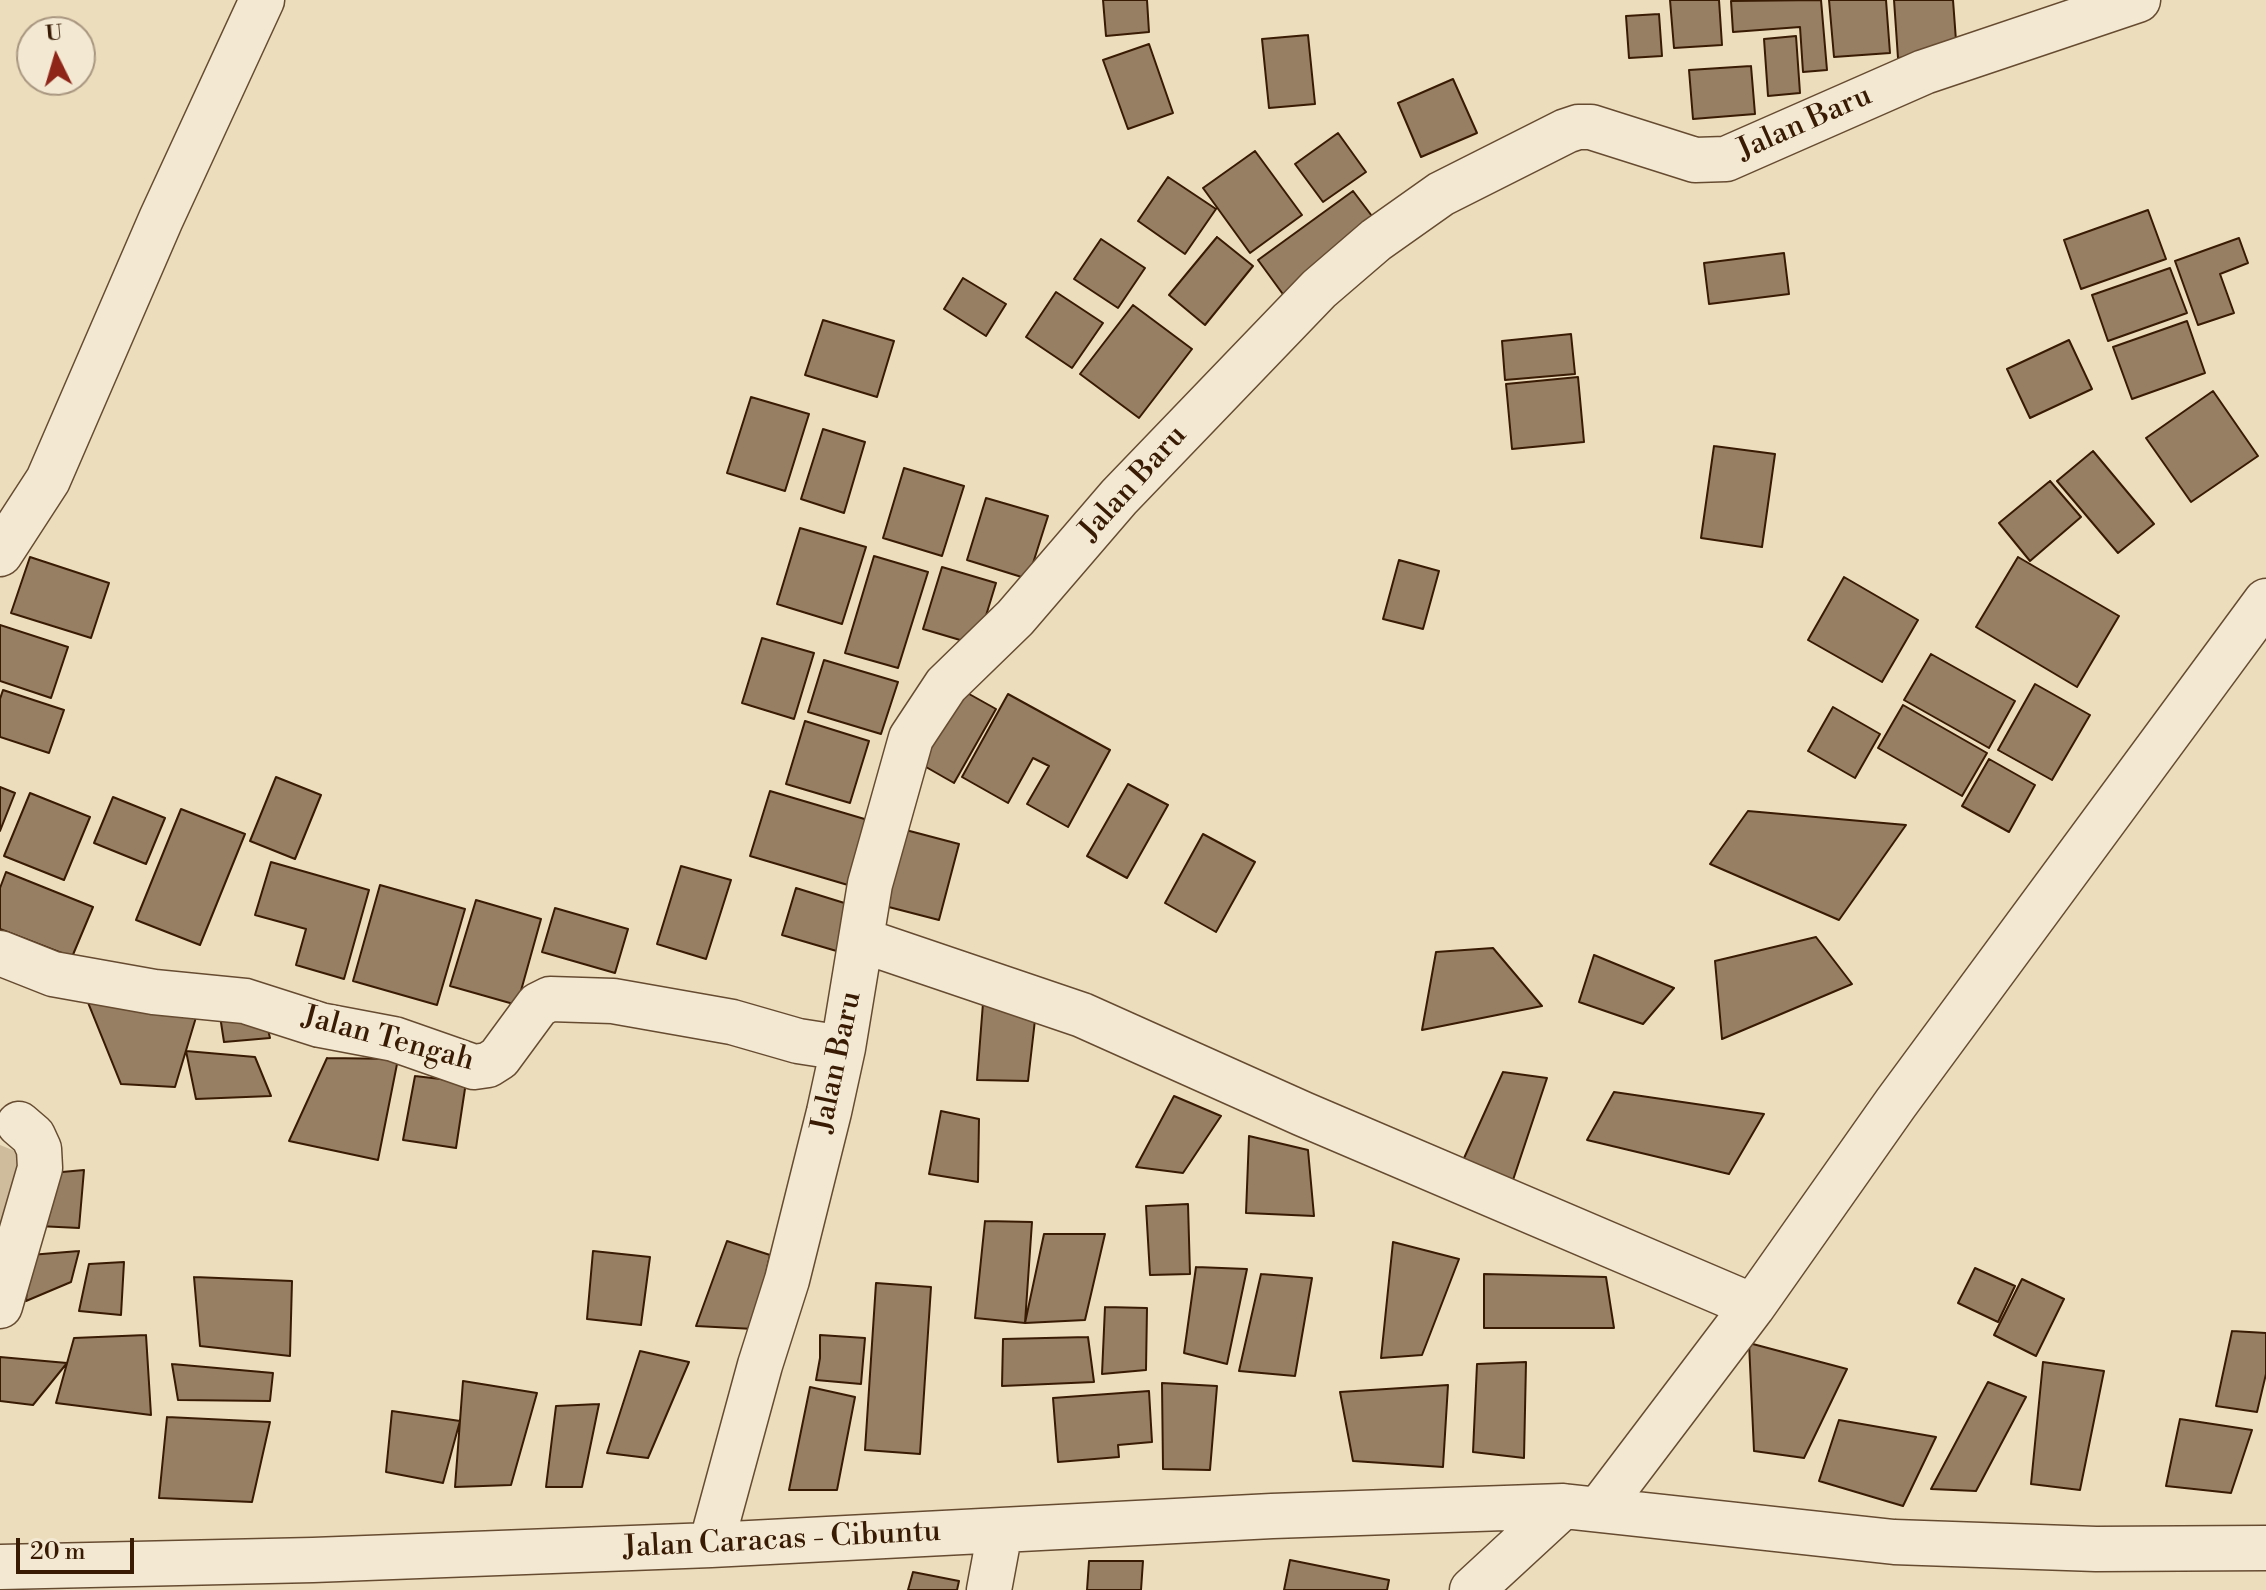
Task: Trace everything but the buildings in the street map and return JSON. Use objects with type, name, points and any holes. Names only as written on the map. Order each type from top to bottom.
[{"type":"street","points":[[0,554],[48,480],[161,219],[262,0]]},
{"type":"street","name":"Jalan Baru","points":[[711,1545],[760,1365],[787,1280],[843,1048],[870,884],[911,738],[946,685],[1015,618],[1119,497],[1319,289],[1376,240],[1441,194],[1578,127],[1591,127],[1695,160],[1726,159],[1924,72],[2138,0]]},
{"type":"street","points":[[1472,1590],[1581,1507],[1753,1306],[1905,1090],[2266,601]]},
{"type":"street","points":[[861,940],[1082,1015],[1303,1114],[1753,1306]]},
{"type":"street","name":"Jalan Tengah","points":[[0,953],[53,974],[77,979],[154,992],[245,1001],[320,1025],[394,1039],[474,1067],[488,1065],[499,1058],[538,1005],[550,999],[613,1001],[732,1022],[798,1041],[843,1048]]},
{"type":"street","points":[[0,1306],[40,1168],[39,1149],[33,1136],[19,1124]]},
{"type":"street","name":"Jalan Caracas - Cibuntu","points":[[0,1567],[310,1575],[711,1545],[1272,1516],[1581,1507],[1894,1542],[2096,1549],[2266,1548]]},
{"type":"street","points":[[989,1590],[1000,1531]]},
{"type":"shaded area","points":[[0,1145],[25,1155],[0,1236]]}]
